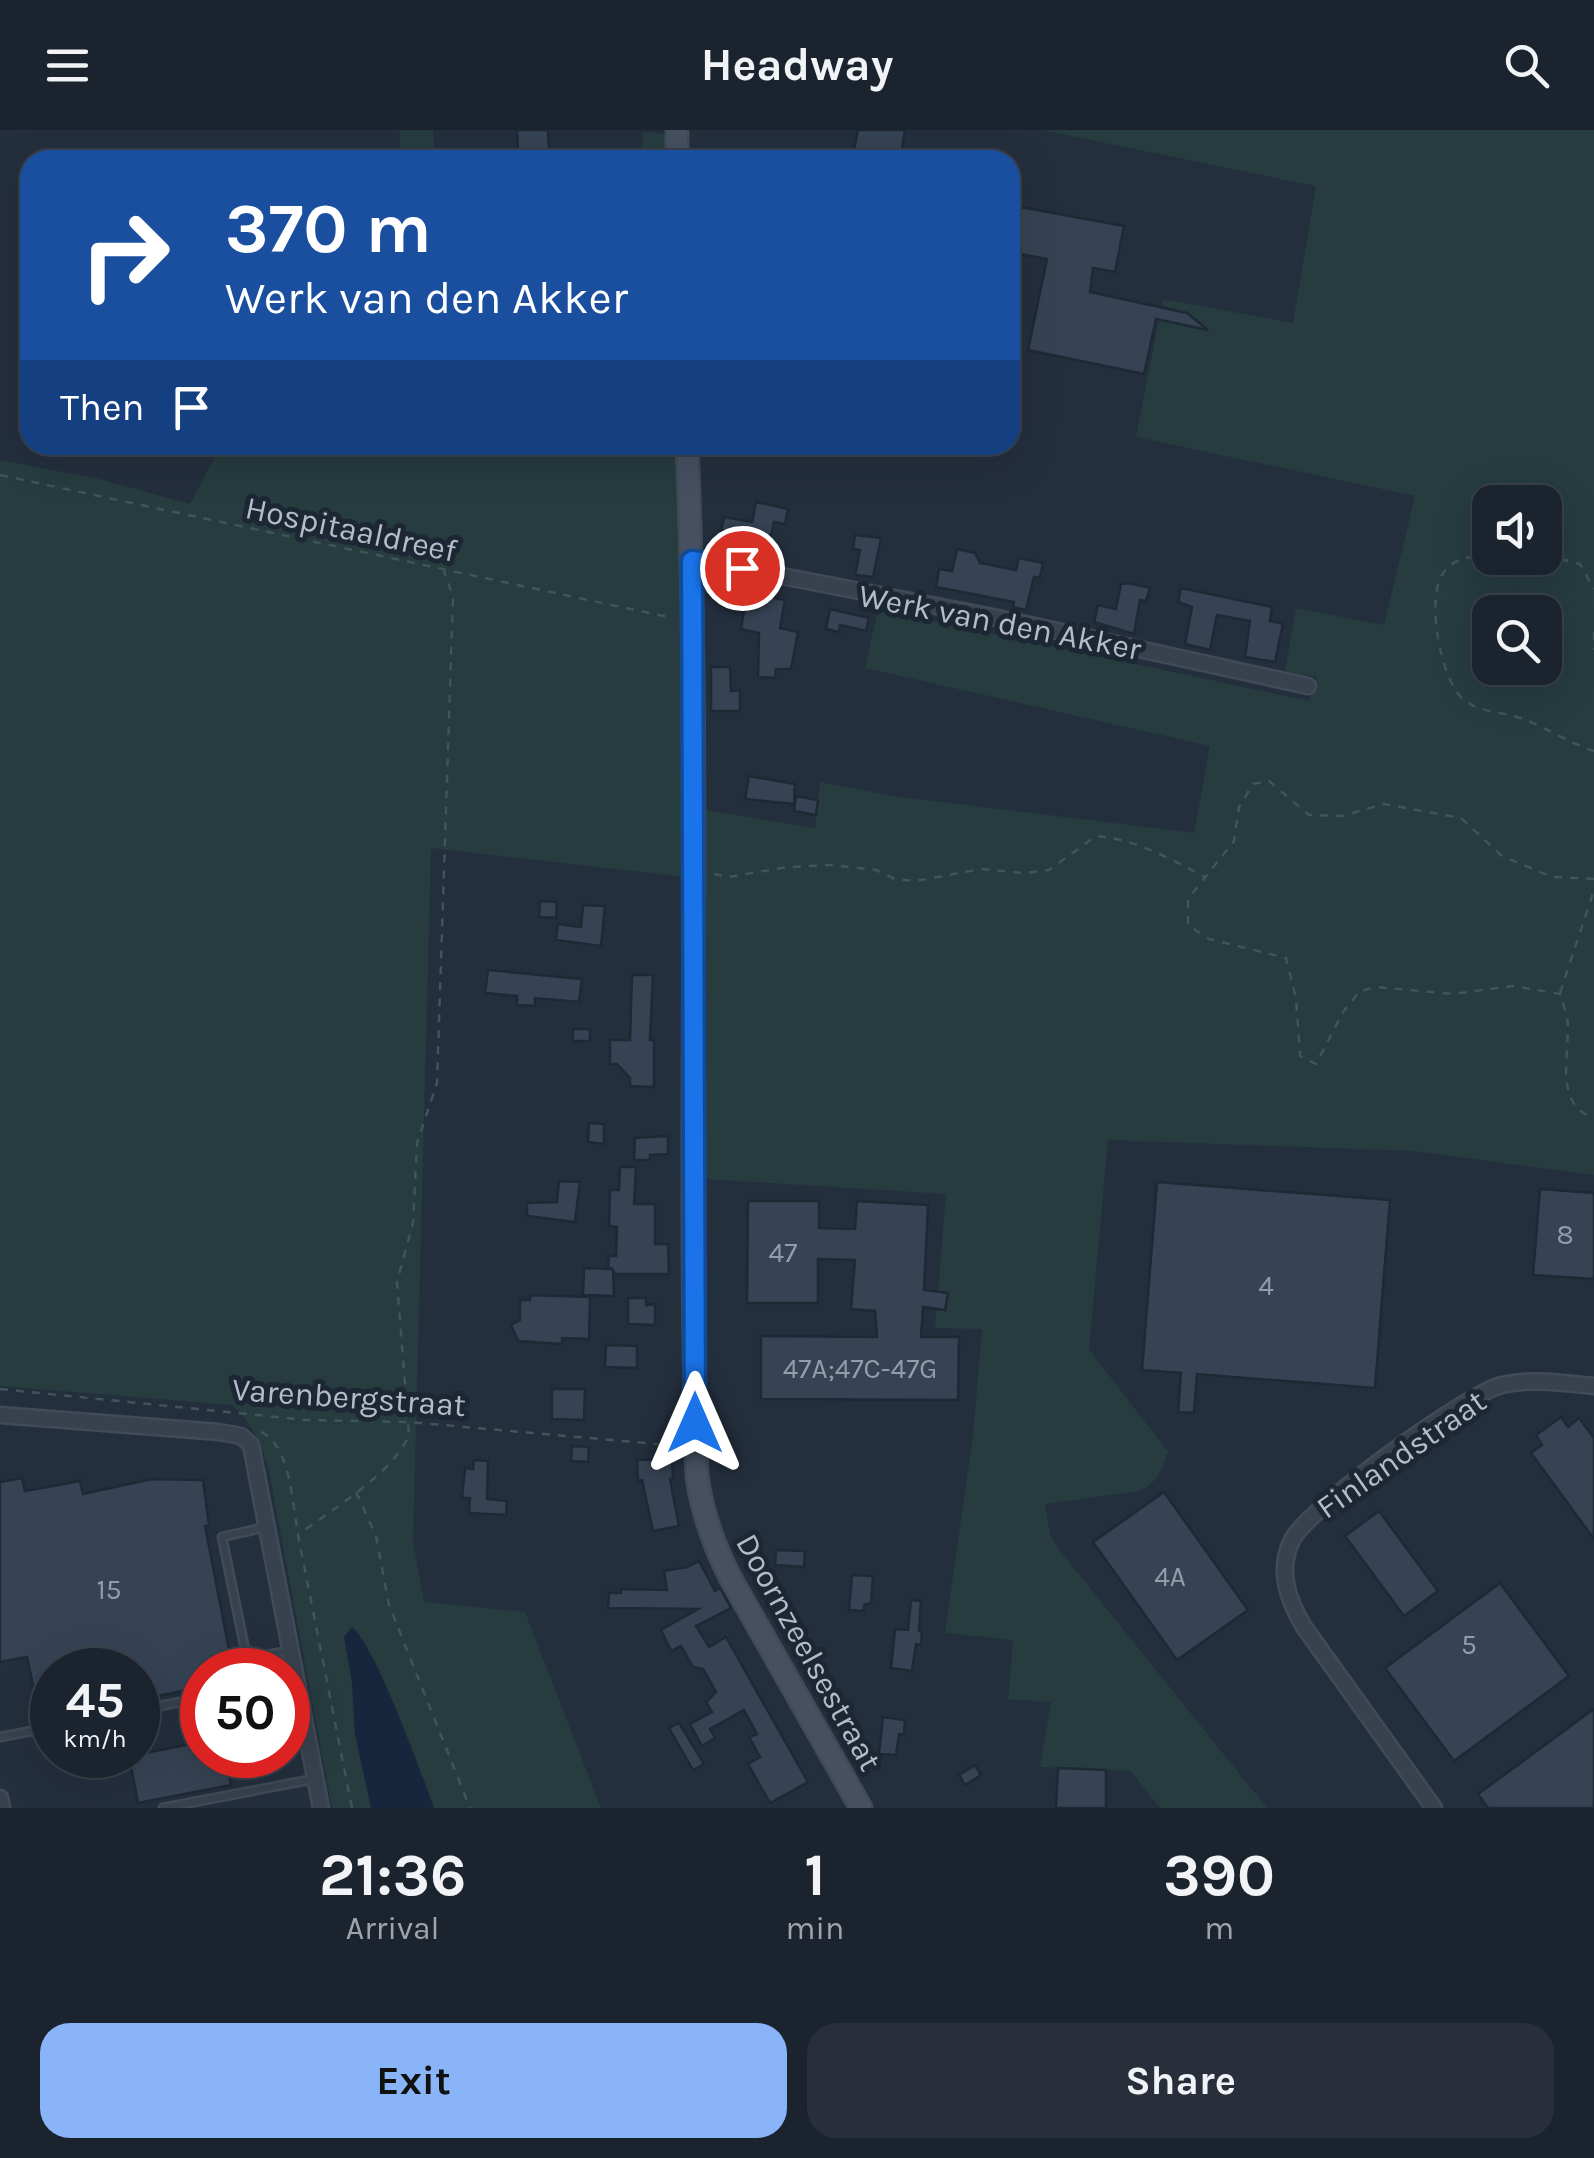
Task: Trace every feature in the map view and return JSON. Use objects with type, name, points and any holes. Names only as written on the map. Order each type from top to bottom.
[{"type":"main road","name":"Doornzeelsestraat","points":[[687,455],[694,618],[696,1446],[700,1501],[716,1548],[862,1808]]},
{"type":"street","name":"Werk van den Akker","points":[[692,561],[956,609],[1308,686]]},
{"type":"street","name":"Finlandstraat","points":[[1434,1808],[1287,1598],[1284,1565],[1292,1538],[1316,1510],[1466,1401],[1499,1386],[1536,1381],[1594,1386]]},
{"type":"street","points":[[0,1415],[240,1436],[251,1445],[291,1648]]},
{"type":"street","points":[[310,1748],[321,1808]]},
{"type":"street","points":[[0,1798],[2,1808]]},
{"type":"lane","points":[[245,1648],[222,1537],[268,1526]]},
{"type":"lane","points":[[0,1737],[30,1731]]},
{"type":"lane","points":[[163,1808],[316,1779]]},
{"type":"path","name":"Hospitaaldreef","points":[[0,476],[670,618],[694,618]]},
{"type":"path","points":[[1472,556],[1464,556],[1442,575],[1435,610],[1445,671],[1460,697],[1480,710],[1522,718],[1594,752]]},
{"type":"path","points":[[1562,559],[1580,564],[1594,589]]},
{"type":"path","points":[[298,1535],[388,1466],[410,1435],[397,1282],[413,1223],[417,1143],[437,1083],[453,616],[453,596],[444,571]]},
{"type":"path","points":[[1594,632],[1594,650]]},
{"type":"path","points":[[1560,994],[1512,986],[1454,994],[1377,987],[1360,992],[1343,1012],[1316,1064],[1300,1056],[1296,998],[1286,958],[1209,938],[1188,925],[1188,899],[1234,840],[1239,807],[1253,784],[1269,781],[1310,815],[1342,816],[1384,804],[1461,818],[1502,856],[1552,877],[1594,879]]},
{"type":"path","points":[[693,870],[728,877],[788,867],[832,865],[876,870],[916,881],[981,870],[1024,873],[1049,870],[1096,836],[1120,838],[1206,878]]},
{"type":"path","points":[[1594,890],[1560,994],[1567,1017],[1566,1079],[1573,1103],[1594,1118]]},
{"type":"path","name":"Varenbergstraat","points":[[0,1389],[306,1420],[408,1422],[696,1446]]},
{"type":"path","points":[[240,1436],[248,1426],[269,1436],[282,1457],[352,1808]]},
{"type":"path","points":[[356,1491],[376,1536],[389,1605],[470,1808]]},
{"type":"green space","points":[[400,130],[433,130],[434,150],[399,150]]},
{"type":"green space","points":[[1041,130],[1594,130],[1594,1175],[1413,1151],[1108,1140],[1089,1349],[1168,1452],[1155,1480],[1139,1491],[1045,1504],[1050,1534],[1267,1808],[1160,1808],[1131,1771],[1040,1767],[1051,1702],[1008,1699],[1013,1640],[945,1633],[973,1435],[982,1329],[935,1328],[946,1194],[706,1179],[706,810],[815,828],[820,782],[893,796],[1194,833],[1210,746],[865,668],[878,609],[1309,701],[1317,677],[1285,671],[1296,608],[1384,625],[1415,496],[1136,437],[1163,299],[1293,323],[1316,186]]},
{"type":"green space","points":[[643,132],[666,134],[666,150],[642,150]]},
{"type":"green space","points":[[216,455],[677,455],[684,606],[679,623],[683,626],[684,877],[431,848],[413,1543],[424,1602],[525,1612],[601,1808],[332,1808],[310,1690],[310,1648],[302,1648],[269,1471],[245,1419],[232,1405],[0,1386],[0,460],[99,479],[190,504]]},
{"type":"water","points":[[352,1627],[385,1684],[434,1808],[371,1808],[355,1734],[344,1637]]},
{"type":"building","points":[[517,130],[548,130],[549,150],[518,150]]},
{"type":"building","points":[[858,130],[905,130],[902,150],[854,150]]},
{"type":"building","points":[[1020,207],[1124,226],[1115,272],[1093,268],[1090,292],[1187,313],[1208,330],[1156,319],[1144,374],[1028,350],[1047,259],[1020,254]]},
{"type":"building","points":[[756,502],[788,509],[785,524],[774,522],[770,540],[756,538],[754,550],[738,547],[740,535],[721,530],[724,517],[752,522]]},
{"type":"building","points":[[855,535],[881,538],[873,577],[855,575],[860,550],[853,549]]},
{"type":"building","points":[[957,549],[975,553],[980,563],[1016,570],[1019,558],[1043,563],[1040,578],[1034,577],[1026,610],[1013,607],[1014,602],[936,587],[939,569],[952,571]]},
{"type":"building","points":[[1121,584],[1150,588],[1146,601],[1140,600],[1134,634],[1094,622],[1098,605],[1116,609]]},
{"type":"building","points":[[1181,588],[1272,607],[1270,621],[1283,624],[1275,662],[1245,657],[1250,621],[1217,615],[1210,650],[1185,644],[1192,607],[1178,602]]},
{"type":"building","points":[[731,590],[785,600],[780,628],[798,632],[791,669],[776,669],[775,678],[758,677],[759,633],[741,629],[745,605],[729,602]]},
{"type":"building","points":[[830,609],[869,618],[866,631],[840,625],[839,632],[826,629]]},
{"type":"building","points":[[711,667],[730,667],[731,691],[740,690],[740,711],[711,711]]},
{"type":"building","points":[[749,776],[795,784],[794,804],[745,799]]},
{"type":"building","points":[[796,796],[818,800],[816,815],[794,811]]},
{"type":"building","points":[[540,901],[557,902],[556,918],[539,917]]},
{"type":"building","points":[[583,905],[605,906],[601,946],[556,940],[558,924],[581,927]]},
{"type":"building","points":[[488,970],[582,979],[579,1002],[535,998],[535,1006],[517,1005],[517,996],[485,993]]},
{"type":"building","points":[[632,975],[653,975],[650,1040],[654,1040],[654,1087],[630,1086],[630,1078],[617,1064],[610,1064],[610,1040],[630,1040]]},
{"type":"building","points":[[573,1029],[590,1029],[590,1041],[573,1041]]},
{"type":"building","points":[[589,1123],[604,1124],[604,1144],[588,1142]]},
{"type":"building","points":[[668,1136],[668,1154],[634,1160],[635,1138]]},
{"type":"building","points":[[620,1167],[636,1167],[634,1204],[655,1204],[655,1244],[668,1244],[669,1274],[615,1274],[613,1270],[614,1296],[583,1295],[584,1268],[613,1269],[608,1268],[609,1256],[616,1256],[617,1227],[609,1226],[610,1190],[619,1190]]},
{"type":"building","points":[[559,1181],[580,1182],[575,1222],[527,1216],[527,1203],[557,1202]]},
{"type":"building","points":[[1157,1182],[1390,1200],[1375,1388],[1197,1374],[1194,1413],[1178,1412],[1181,1373],[1142,1370]]},
{"type":"building","points":[[1540,1189],[1594,1193],[1594,1279],[1533,1275]]},
{"type":"building","points":[[748,1201],[819,1201],[819,1228],[855,1229],[857,1201],[928,1205],[924,1290],[948,1293],[945,1310],[923,1307],[921,1337],[959,1337],[958,1400],[761,1399],[761,1336],[877,1337],[875,1311],[851,1309],[855,1260],[818,1259],[818,1303],[747,1303]]},
{"type":"building","points":[[530,1295],[590,1297],[589,1339],[562,1338],[562,1344],[518,1341],[511,1325],[520,1320],[520,1300],[530,1300]]},
{"type":"building","points":[[628,1298],[646,1298],[646,1305],[655,1304],[655,1325],[628,1324]]},
{"type":"building","points":[[606,1345],[637,1346],[637,1368],[605,1367]]},
{"type":"building","points":[[552,1389],[585,1389],[584,1420],[552,1419]]},
{"type":"building","points":[[1561,1417],[1568,1427],[1579,1418],[1594,1438],[1594,1539],[1531,1453],[1542,1445],[1536,1435]]},
{"type":"building","points":[[572,1446],[589,1447],[588,1462],[571,1461]]},
{"type":"building","points":[[672,1459],[670,1479],[679,1526],[653,1531],[642,1480],[638,1481],[637,1460]]},
{"type":"building","points":[[474,1460],[488,1461],[487,1499],[507,1501],[506,1515],[469,1513],[470,1498],[462,1498],[465,1468],[473,1469]]},
{"type":"building","points":[[22,1478],[25,1491],[80,1481],[83,1494],[152,1479],[203,1480],[209,1525],[205,1526],[229,1648],[180,1648],[180,1691],[160,1696],[160,1648],[30,1648],[30,1671],[27,1657],[0,1662],[0,1482]]},
{"type":"building","points":[[1164,1492],[1248,1610],[1177,1660],[1093,1542]]},
{"type":"building","points":[[1379,1511],[1438,1591],[1404,1616],[1345,1536]]},
{"type":"building","points":[[776,1550],[805,1551],[804,1567],[775,1565]]},
{"type":"building","points":[[699,1561],[715,1591],[720,1588],[731,1608],[696,1626],[709,1647],[726,1637],[808,1782],[770,1803],[748,1764],[760,1757],[749,1737],[757,1734],[744,1710],[710,1729],[715,1738],[702,1746],[690,1724],[712,1712],[706,1702],[716,1692],[703,1669],[693,1667],[681,1646],[671,1651],[661,1630],[698,1609],[608,1608],[609,1593],[621,1593],[621,1589],[667,1590],[664,1571]]},
{"type":"building","points":[[852,1575],[873,1576],[871,1603],[864,1605],[864,1611],[849,1610]]},
{"type":"building","points":[[1500,1583],[1569,1676],[1454,1761],[1385,1668]]},
{"type":"building","points":[[911,1600],[921,1601],[922,1631],[912,1671],[891,1668],[895,1629],[908,1630]]},
{"type":"building","points":[[1594,1709],[1594,1808],[1488,1808],[1478,1794]]},
{"type":"building","points":[[883,1717],[905,1720],[896,1755],[879,1754]]},
{"type":"building","points":[[679,1723],[704,1764],[693,1770],[669,1728]]},
{"type":"building","points":[[180,1746],[180,1778],[230,1778],[231,1785],[138,1803],[133,1778],[160,1778],[160,1750]]},
{"type":"building","points":[[975,1765],[981,1775],[965,1785],[959,1775]]},
{"type":"building","points":[[1058,1768],[1106,1770],[1106,1808],[1056,1808]]},
{"type":"route","points":[[695,1423],[692,561],[742,568]]}]
